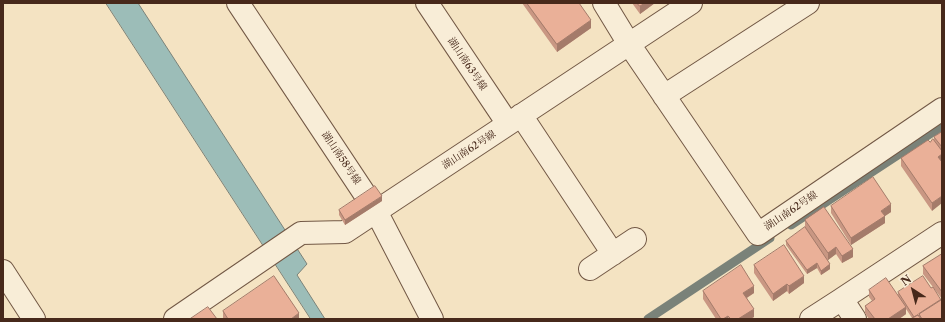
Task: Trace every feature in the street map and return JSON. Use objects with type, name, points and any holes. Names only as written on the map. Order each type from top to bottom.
[{"type":"street","name":"湖山南58号線","points":[[238,3],[376,211],[432,319]]},
{"type":"street","name":"湖山南63号線","points":[[427,3],[613,254]]},
{"type":"street","points":[[604,3],[629,44],[691,3]]},
{"type":"street","points":[[664,96],[808,3]]},
{"type":"street","name":"湖山南62号線","points":[[175,319],[302,233],[345,232],[629,44],[758,234],[942,108]]},
{"type":"street","points":[[811,319],[942,233]]},
{"type":"street","points":[[590,269],[635,239]]},
{"type":"street","points":[[3,271],[34,319]]},
{"type":"street","points":[[842,299],[855,319]]},
{"type":"water","points":[[106,3],[138,3],[307,264],[297,275],[325,319],[311,319]]},
{"type":"building","points":[[527,3],[579,3],[591,20],[557,44]]},
{"type":"building","points":[[637,3],[645,3],[640,6]]},
{"type":"building","points":[[942,132],[942,147],[934,137]]},
{"type":"building","points":[[933,139],[942,151],[942,154],[938,157],[942,162],[942,196],[932,203],[901,158],[928,140],[930,142]]},
{"type":"building","points":[[873,177],[891,204],[881,211],[885,216],[851,238],[831,206]]},
{"type":"building","points":[[375,186],[382,196],[345,220],[339,210]]},
{"type":"building","points":[[824,207],[853,249],[842,256],[836,247],[828,253],[805,220]]},
{"type":"building","points":[[805,227],[830,264],[821,271],[817,263],[807,270],[786,241]]},
{"type":"building","points":[[784,245],[804,276],[789,286],[787,284],[773,294],[754,265]]},
{"type":"building","points":[[942,254],[942,292],[923,266]]},
{"type":"building","points":[[741,265],[754,286],[743,293],[754,309],[738,319],[731,319],[728,316],[721,319],[703,291]]},
{"type":"building","points":[[274,276],[299,313],[291,319],[228,319],[223,311]]},
{"type":"building","points":[[923,276],[931,288],[933,287],[941,300],[919,314],[920,315],[914,317],[898,292]]},
{"type":"building","points":[[886,278],[906,307],[888,319],[875,319],[865,306],[875,299],[869,290]]},
{"type":"building","points":[[942,299],[942,319],[922,319],[919,314]]},
{"type":"building","points":[[208,307],[217,319],[190,319]]},
{"type":"building","points":[[918,315],[921,319],[911,319]]},
{"type":"waterway","points":[[791,225],[942,126]]},
{"type":"waterway","points":[[648,319],[770,238]]}]
